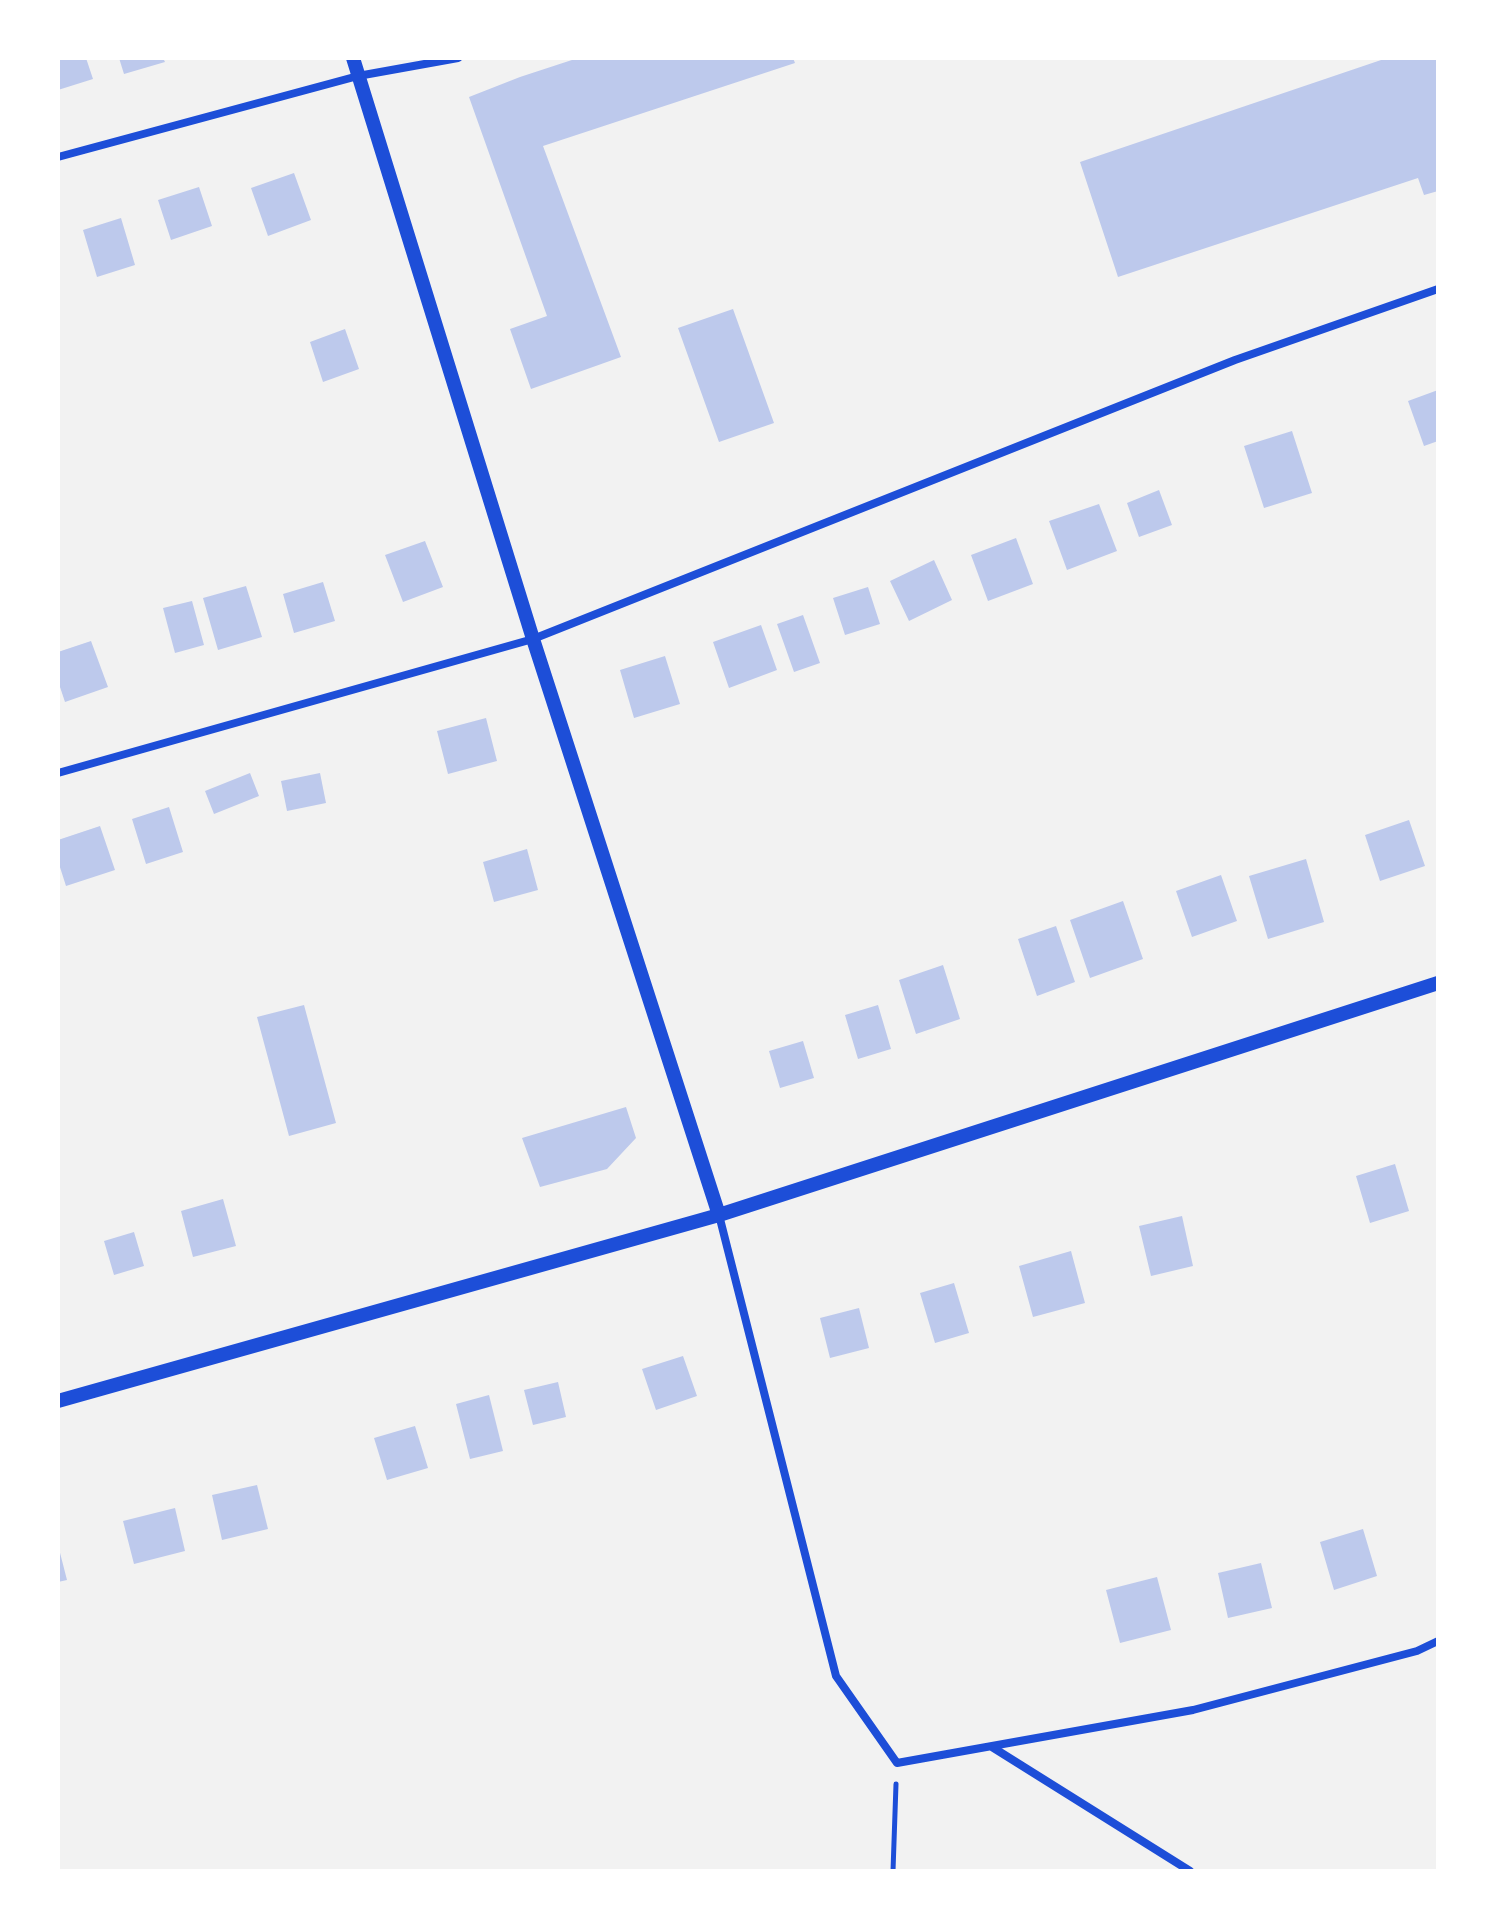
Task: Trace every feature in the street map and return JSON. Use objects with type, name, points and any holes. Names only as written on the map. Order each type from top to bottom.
[{"type":"street","points":[[353,58],[533,639],[719,1215],[836,1676],[897,1763],[1193,1710],[1417,1651],[1438,1641]]},
{"type":"street","points":[[58,157],[358,76],[458,58]]},
{"type":"street","points":[[58,773],[533,639],[1235,360],[1438,289]]},
{"type":"street","points":[[58,1401],[719,1215],[1438,983]]},
{"type":"street","points":[[992,1747],[1190,1871]]},
{"type":"path","points":[[893,1871],[897,1763]]},
{"type":"building","points":[[58,58],[86,58],[93,79],[58,90]]},
{"type":"building","points":[[119,58],[163,58],[165,62],[124,74]]},
{"type":"building","points":[[578,58],[793,58],[795,63],[543,146],[621,357],[531,389],[510,329],[547,316],[469,97]]},
{"type":"building","points":[[1387,58],[1438,58],[1438,191],[1424,195],[1418,178],[1118,277],[1080,162]]},
{"type":"building","points":[[294,173],[311,220],[268,236],[251,188]]},
{"type":"building","points":[[199,187],[212,226],[171,240],[158,200]]},
{"type":"building","points":[[121,218],[135,265],[97,277],[83,230]]},
{"type":"building","points":[[733,309],[774,423],[719,442],[678,328]]},
{"type":"building","points":[[345,329],[359,369],[323,382],[310,342]]},
{"type":"building","points":[[1438,390],[1438,441],[1424,446],[1408,401]]},
{"type":"building","points":[[1292,431],[1312,493],[1264,508],[1244,446]]},
{"type":"building","points":[[1159,490],[1172,525],[1139,537],[1127,503]]},
{"type":"building","points":[[1099,504],[1117,551],[1067,570],[1049,521]]},
{"type":"building","points":[[1016,538],[1033,584],[988,601],[971,555]]},
{"type":"building","points":[[425,541],[443,587],[403,602],[385,555]]},
{"type":"building","points":[[934,560],[952,600],[909,621],[890,581]]},
{"type":"building","points":[[323,582],[335,621],[294,633],[283,594]]},
{"type":"building","points":[[246,586],[262,637],[218,650],[203,598]]},
{"type":"building","points":[[868,587],[880,624],[845,635],[833,598]]},
{"type":"building","points":[[192,601],[204,645],[175,653],[163,608]]},
{"type":"building","points":[[803,615],[820,663],[794,672],[777,624]]},
{"type":"building","points":[[761,625],[777,670],[729,688],[713,642]]},
{"type":"building","points":[[91,641],[108,687],[65,702],[58,681],[58,652]]},
{"type":"building","points":[[665,656],[680,704],[634,718],[620,670]]},
{"type":"building","points":[[486,718],[497,761],[448,774],[437,731]]},
{"type":"building","points":[[250,773],[259,796],[214,814],[205,791]]},
{"type":"building","points":[[320,773],[326,803],[287,811],[281,781]]},
{"type":"building","points":[[169,807],[183,852],[146,864],[132,819]]},
{"type":"building","points":[[1409,820],[1425,866],[1380,881],[1365,835]]},
{"type":"building","points":[[100,826],[115,870],[66,886],[58,861],[58,840]]},
{"type":"building","points":[[527,849],[538,890],[494,902],[483,862]]},
{"type":"building","points":[[1306,859],[1324,922],[1268,939],[1249,876]]},
{"type":"building","points":[[1221,875],[1237,921],[1192,937],[1176,891]]},
{"type":"building","points":[[1123,901],[1143,959],[1090,978],[1070,920]]},
{"type":"building","points":[[1056,926],[1075,982],[1037,996],[1018,939]]},
{"type":"building","points":[[943,965],[960,1019],[916,1034],[899,980]]},
{"type":"building","points":[[304,1005],[336,1123],[289,1136],[257,1017]]},
{"type":"building","points":[[878,1005],[891,1049],[858,1059],[845,1015]]},
{"type":"building","points":[[803,1041],[814,1078],[780,1088],[769,1051]]},
{"type":"building","points":[[626,1107],[636,1138],[607,1169],[540,1187],[522,1138]]},
{"type":"building","points":[[1395,1164],[1409,1211],[1370,1223],[1356,1176]]},
{"type":"building","points":[[223,1199],[236,1246],[193,1257],[181,1211]]},
{"type":"building","points":[[1182,1216],[1193,1266],[1151,1276],[1139,1226]]},
{"type":"building","points":[[134,1232],[144,1266],[114,1275],[104,1241]]},
{"type":"building","points":[[1071,1251],[1085,1303],[1033,1317],[1019,1266]]},
{"type":"building","points":[[954,1283],[969,1333],[935,1343],[920,1293]]},
{"type":"building","points":[[859,1308],[869,1348],[830,1358],[820,1318]]},
{"type":"building","points":[[683,1356],[697,1396],[656,1410],[642,1369]]},
{"type":"building","points":[[558,1382],[566,1417],[533,1425],[524,1390]]},
{"type":"building","points":[[489,1395],[503,1451],[470,1459],[456,1404]]},
{"type":"building","points":[[415,1426],[428,1468],[387,1480],[374,1438]]},
{"type":"building","points":[[257,1485],[268,1529],[222,1540],[212,1495]]},
{"type":"building","points":[[175,1508],[185,1551],[134,1564],[123,1521]]},
{"type":"building","points":[[1363,1529],[1377,1576],[1334,1590],[1320,1542]]},
{"type":"building","points":[[58,1545],[67,1580],[58,1582]]},
{"type":"building","points":[[1261,1563],[1272,1608],[1228,1618],[1218,1573]]},
{"type":"building","points":[[1157,1577],[1171,1630],[1120,1643],[1106,1590]]}]
